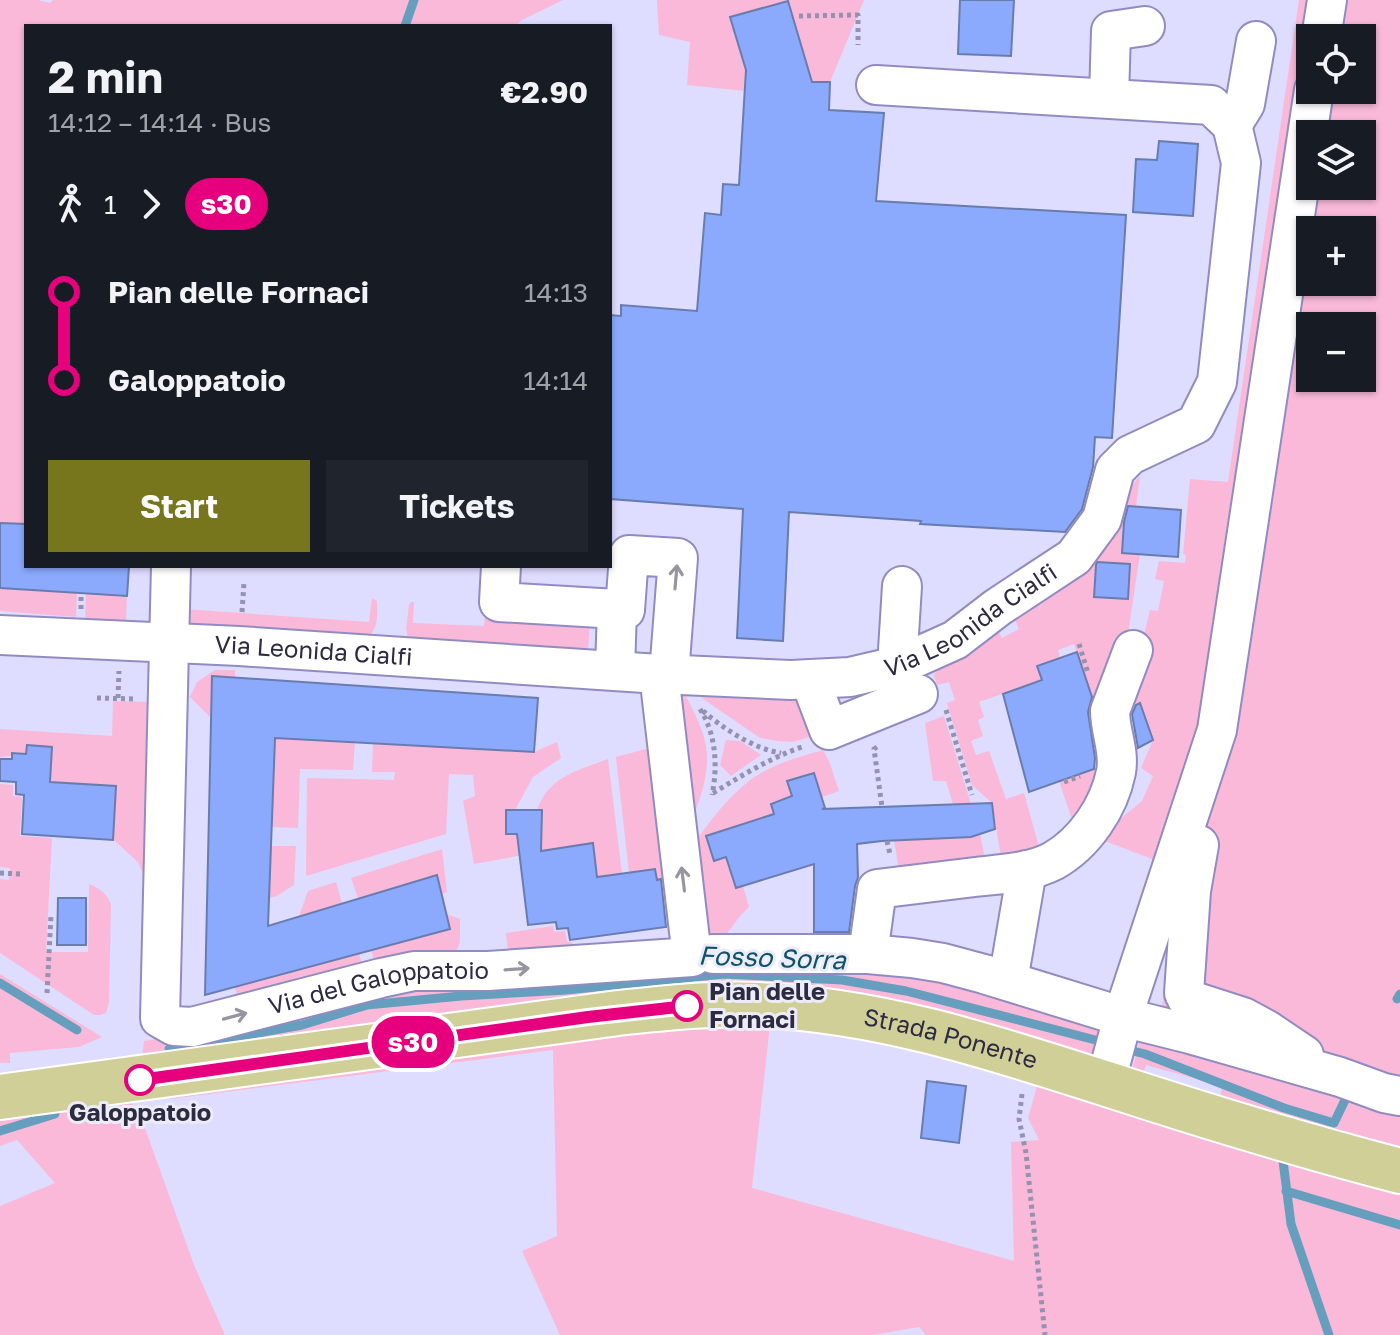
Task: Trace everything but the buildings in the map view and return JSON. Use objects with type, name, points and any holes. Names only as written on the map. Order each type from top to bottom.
[{"type":"main road","name":"Strada Ponente","points":[[0,1097],[618,1013],[727,1004],[759,1005],[831,1012],[944,1035],[1025,1057],[1114,1051],[1250,1129],[1400,1171]]},
{"type":"main road","name":"Strada Ponente","points":[[0,1084],[60,1090]]},
{"type":"street","points":[[1323,24],[1327,0]]},
{"type":"street","points":[[1109,98],[1111,31],[1145,26]]},
{"type":"street","points":[[876,85],[1211,105],[1232,125],[1245,104],[1256,41]]},
{"type":"street","points":[[1312,104],[1191,891],[1184,993],[1187,999],[1243,1017],[1262,1027],[1340,1077]]},
{"type":"street","name":"Via Leonida Cialfi","points":[[0,635],[168,642],[664,674],[810,680],[850,677],[908,680],[998,607],[1074,557],[1102,519],[1115,470],[1130,455],[1196,424],[1217,382],[1241,163],[1232,125]]},
{"type":"street","points":[[501,568],[499,602],[625,610],[629,555],[678,558],[664,674]]},
{"type":"street","name":"Via del Galoppatoio","points":[[171,568],[160,1018],[174,1026],[192,1027],[414,971],[488,971],[692,957],[664,674]]},
{"type":"street","points":[[810,680],[829,730],[908,680],[902,586]]},
{"type":"street","points":[[615,670],[617,609]]},
{"type":"street","points":[[868,954],[877,889],[1027,870],[1052,861],[1074,846],[1092,826],[1109,796],[1116,773],[1117,757],[1110,711],[1133,650]]},
{"type":"street","points":[[1114,1051],[1217,730]]},
{"type":"street","points":[[1008,981],[1027,870]]},
{"type":"street","points":[[713,954],[868,954],[943,963],[1119,1016],[1114,1051]]},
{"type":"street","points":[[1114,1051],[1138,1021],[1400,1096]]},
{"type":"path","points":[[799,16],[858,15],[858,45]]},
{"type":"path","points":[[241,621],[244,582]]},
{"type":"path","points":[[118,698],[119,658]]},
{"type":"path","points":[[908,680],[925,714],[946,708],[972,795]]},
{"type":"path","points":[[97,698],[141,699]]},
{"type":"path","points":[[699,707],[738,735],[770,751],[782,753]]},
{"type":"path","points":[[713,793],[782,753],[809,745]]},
{"type":"path","points":[[874,749],[882,807]]},
{"type":"path","points":[[0,873],[20,874]]},
{"type":"path","points":[[47,993],[51,915]]},
{"type":"path","points":[[1025,1057],[1019,1119],[1026,1153],[1045,1335]]},
{"type":"shaded area","points":[[0,0],[50,3],[53,0],[563,0],[517,24],[24,24],[24,524],[0,523]]},
{"type":"shaded area","points":[[657,0],[864,0],[830,82],[745,91],[687,85],[690,42],[659,35]]},
{"type":"shaded area","points":[[1299,0],[1400,0],[1400,1107],[1210,1054],[1345,1100],[1400,1111],[1400,1146],[1220,1099],[1222,1086],[1146,1065],[1142,1077],[1131,1074],[1140,1040],[1162,1008],[1181,870],[1097,838],[1142,801],[1153,776],[1141,768],[1153,740],[1140,703],[1115,714],[1140,652],[1150,610],[1158,611],[1164,581],[1155,579],[1159,561],[1185,563],[1186,555],[1183,554],[1190,479],[1228,482]]},
{"type":"shaded area","points":[[1140,475],[1136,507],[1125,506],[1122,552],[1140,554],[1126,647],[1111,692],[1086,703],[1088,686],[1074,644],[1058,650],[1060,658],[1037,666],[1042,680],[979,702],[984,717],[978,720],[983,736],[971,741],[976,755],[989,751],[1006,799],[1024,793],[1039,847],[1001,857],[992,803],[972,785],[947,703],[955,700],[949,682],[937,685],[934,675],[967,651],[995,624],[1002,638],[1019,629],[1012,614],[1086,572],[1104,550],[1120,503]]},
{"type":"shaded area","points":[[0,588],[77,593],[76,617],[0,611]]},
{"type":"shaded area","points":[[86,593],[127,596],[126,622],[85,618]]},
{"type":"shaded area","points":[[372,598],[377,601],[377,620],[369,636],[188,626],[183,609],[369,622]]},
{"type":"shaded area","points":[[411,602],[414,602],[413,623],[484,626],[485,614],[590,620],[588,651],[408,639],[406,629]]},
{"type":"shaded area","points":[[215,670],[235,670],[235,678],[212,677],[211,718],[190,697],[197,682]]},
{"type":"shaded area","points":[[670,692],[684,692],[706,746],[705,779],[686,832]]},
{"type":"shaded area","points":[[696,694],[795,698],[816,735],[793,742],[760,738]]},
{"type":"shaded area","points":[[113,701],[151,702],[148,886],[138,862],[50,782],[27,745],[26,754],[0,757],[0,729],[112,736]]},
{"type":"shaded area","points":[[944,716],[971,804],[953,804],[946,781],[933,781],[925,723]]},
{"type":"shaded area","points":[[275,738],[355,742],[353,770],[300,769],[298,828],[271,827]]},
{"type":"shaded area","points":[[726,740],[740,741],[761,755],[731,776],[720,765]]},
{"type":"shaded area","points":[[557,742],[561,758],[533,777],[515,810],[506,810],[506,834],[541,835],[542,811],[537,810],[549,789],[565,776],[608,759],[622,874],[597,877],[561,848],[474,864],[463,801],[475,796],[473,775],[449,774],[446,834],[306,876],[307,778],[394,780],[395,772],[372,772],[373,743],[534,752]]},
{"type":"shaded area","points":[[646,749],[655,754],[670,878],[657,880],[629,873],[616,757]]},
{"type":"shaded area","points":[[823,750],[839,791],[822,797],[814,773],[788,781],[792,796],[771,803],[774,814],[706,836],[714,861],[726,857],[736,888],[743,886],[749,907],[726,935],[706,945],[694,843],[723,806],[752,779],[781,764]]},
{"type":"shaded area","points":[[1111,763],[1077,834],[1059,781]]},
{"type":"shaded area","points":[[0,784],[13,785],[13,796],[22,797],[20,836],[52,838],[46,952],[88,952],[89,884],[103,892],[111,904],[109,1002],[106,1013],[94,1015],[0,953],[0,879],[9,880],[10,868],[0,867]]},
{"type":"shaded area","points":[[980,834],[985,859],[899,870],[894,840]]},
{"type":"shaded area","points":[[271,846],[296,846],[294,885],[269,898]]},
{"type":"shaded area","points":[[442,849],[447,892],[441,894],[436,875],[358,898],[351,878]]},
{"type":"shaded area","points":[[336,882],[342,903],[299,916],[308,891]]},
{"type":"shaded area","points":[[446,914],[460,919],[460,942],[455,954],[377,969],[371,950]]},
{"type":"shaded area","points":[[553,926],[554,932],[565,931],[567,942],[572,942],[575,954],[508,951],[506,933]]},
{"type":"shaded area","points":[[359,954],[365,972],[239,1006],[235,987]]},
{"type":"shaded area","points":[[697,965],[891,968],[1103,1025],[1095,1063],[699,987]]},
{"type":"shaded area","points":[[678,966],[680,987],[142,1057],[144,1041],[210,1030],[381,988]]},
{"type":"shaded area","points":[[0,974],[102,1037],[79,1047],[10,1053],[10,1063],[0,1063]]},
{"type":"shaded area","points":[[671,1025],[770,1025],[752,1188],[1014,1261],[1011,1142],[1039,1140],[1028,1118],[1038,1083],[1400,1187],[1400,1335],[926,1335],[919,1327],[873,1335],[560,1335],[522,1251],[557,1236],[553,1050],[170,1099],[172,1093]]},
{"type":"shaded area","points":[[128,1098],[140,1114],[194,1265],[225,1335],[0,1335],[0,1206],[55,1183],[17,1140],[0,1146],[0,1116]]},
{"type":"waterway","points":[[406,24],[414,0]]},
{"type":"waterway","name":"Fosso Sorra","points":[[169,1049],[302,1025],[367,1005],[724,974],[842,980],[906,991],[1107,1043]]},
{"type":"waterway","points":[[0,983],[77,1030]]},
{"type":"waterway","points":[[1397,999],[1400,994]]},
{"type":"waterway","name":"Fosso Sorra","points":[[1125,1049],[1284,1108],[1334,1123],[1345,1100]]},
{"type":"waterway","name":"Fosso Sorra","points":[[0,1131],[55,1114]]},
{"type":"waterway","points":[[1283,1161],[1291,1224],[1329,1335]]},
{"type":"waterway","points":[[1286,1191],[1400,1225]]},
{"type":"bus line","name":"s30","points":[[140,1080],[687,1006]]},
{"type":"place","name":"Pian delle Fornaci","points":[[687,1006]]},
{"type":"place","name":"Galoppatoio","points":[[140,1080]]}]
